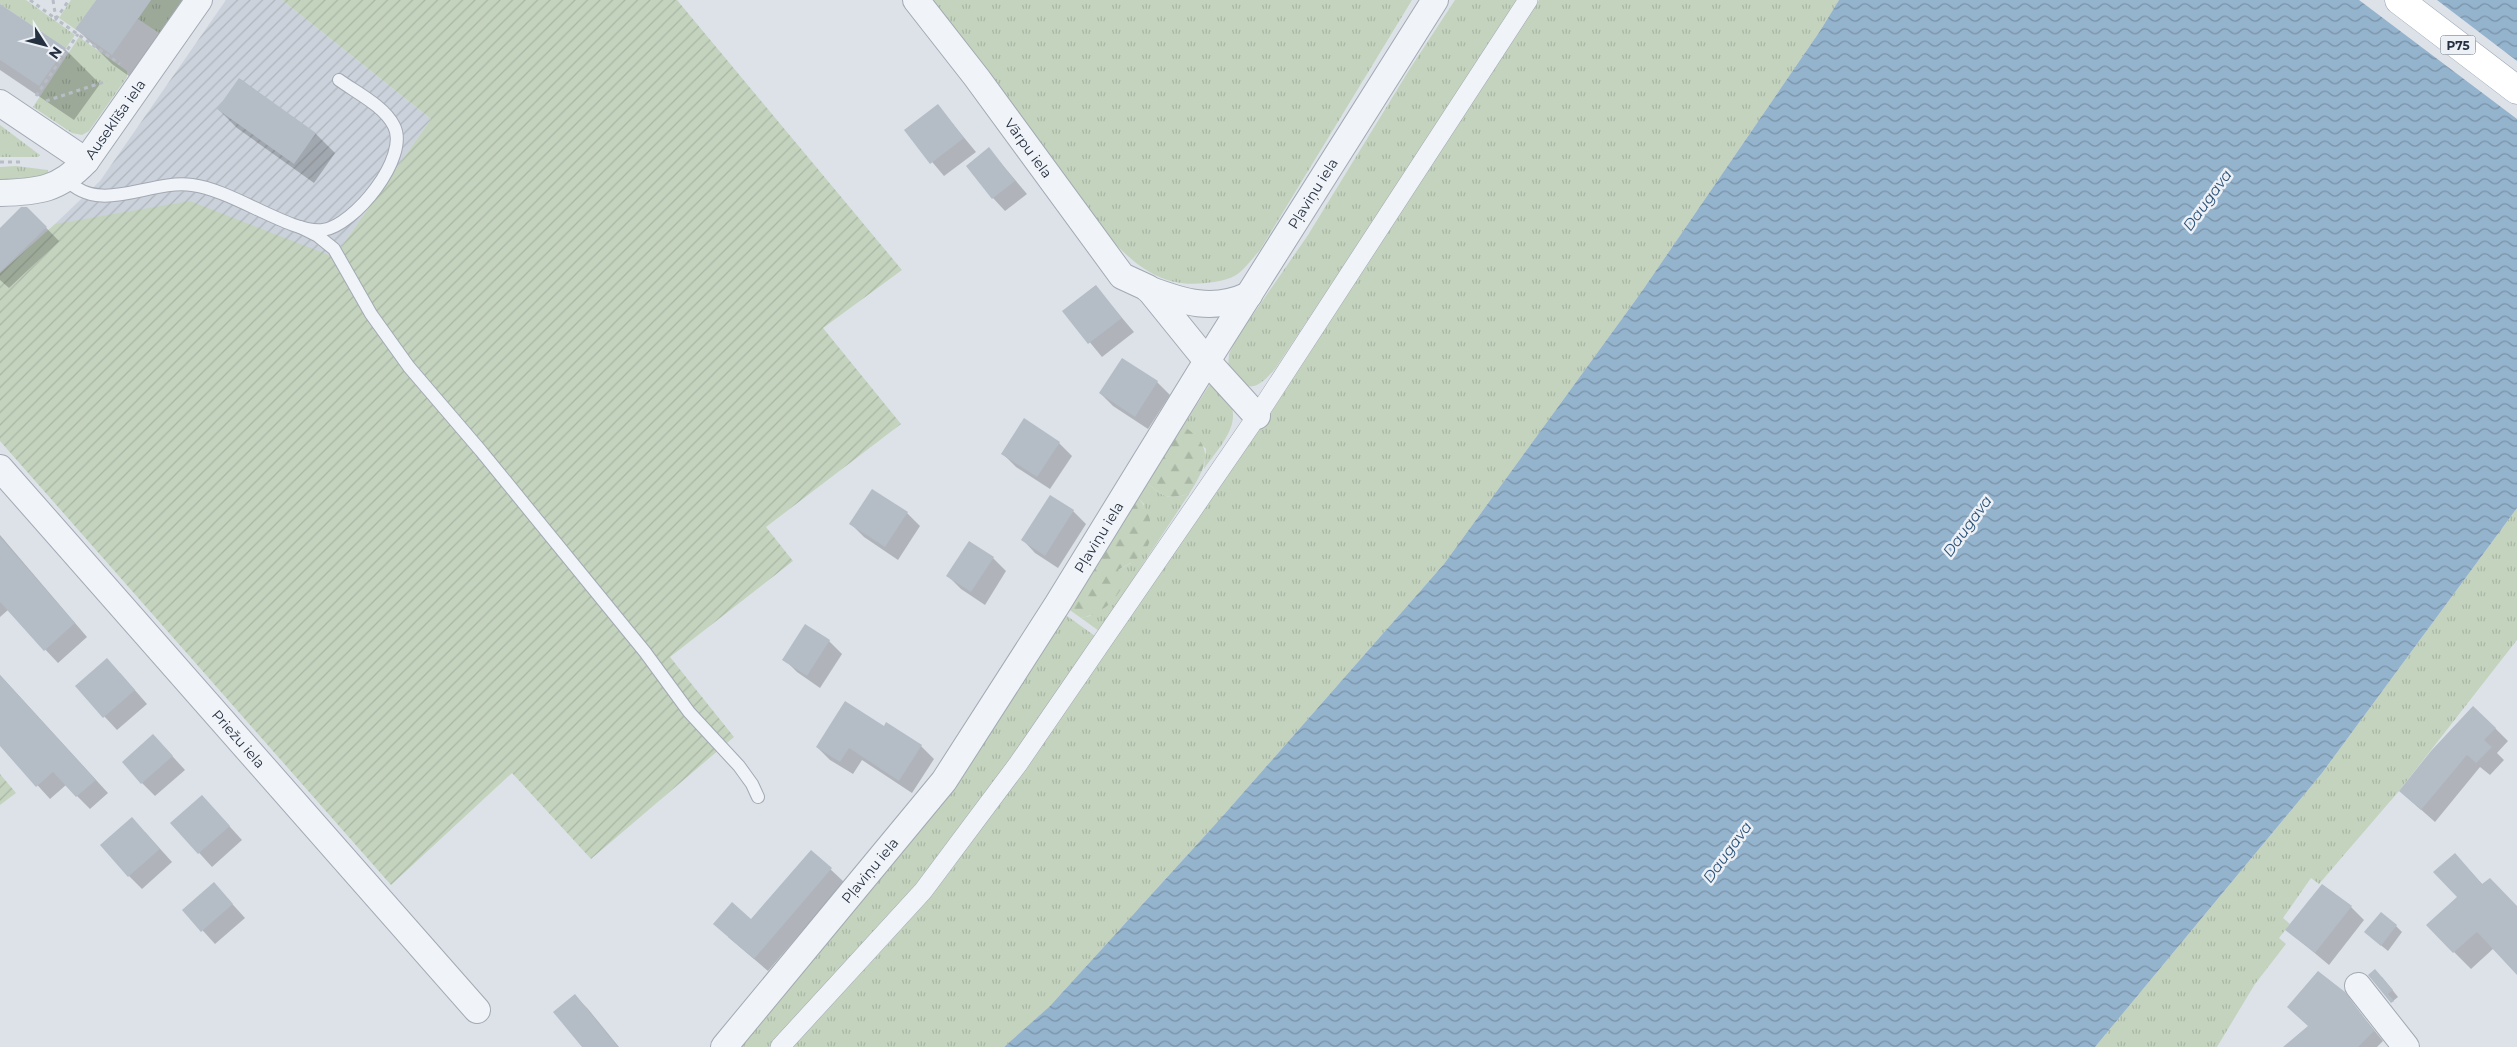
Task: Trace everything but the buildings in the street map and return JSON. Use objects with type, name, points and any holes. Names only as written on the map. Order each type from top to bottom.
[{"type":"main road","name":"P75","points":[[2399,0],[2517,90]]},
{"type":"street","name":"Auseklīša iela","points":[[0,193],[41,190],[66,179],[86,161],[138,77],[199,0]]},
{"type":"street","name":"Vārpu iela","points":[[916,0],[977,78],[1122,276],[1184,303],[1231,303],[1249,295]]},
{"type":"street","name":"Pļaviņu iela","points":[[724,1047],[944,781],[1057,605],[1207,361],[1435,0]]},
{"type":"street","points":[[780,1047],[923,891],[957,849],[1018,764],[1257,416],[1528,0]]},
{"type":"street","points":[[0,103],[26,111],[86,161]]},
{"type":"street","name":"Vārpu iela","points":[[1148,288],[1207,361],[1257,416]]},
{"type":"street","name":"Priežu iela","points":[[0,468],[477,1010]]},
{"type":"street","points":[[2358,986],[2406,1047]]},
{"type":"lane","points":[[300,227],[324,230],[338,225],[349,217],[384,177],[397,149],[395,128],[390,120],[339,80]]},
{"type":"lane","points":[[66,179],[78,191],[94,197],[106,197],[172,184],[209,188],[300,227],[318,236],[334,249],[371,314],[409,367],[645,652],[689,712],[739,766],[758,797]]},
{"type":"path","points":[[30,0],[138,77]]},
{"type":"path","points":[[53,0],[56,19]]},
{"type":"path","points":[[56,19],[69,0]]},
{"type":"path","points":[[26,111],[78,34]]},
{"type":"path","points":[[26,111],[138,77]]},
{"type":"shaded area","points":[[226,0],[282,0],[431,119],[334,257],[55,224],[100,181]]},
{"type":"green space","points":[[0,0],[26,0],[75,35],[66,48],[0,4]]},
{"type":"green space","points":[[71,0],[96,0],[75,29],[59,18]]},
{"type":"green space","points":[[151,0],[182,0],[159,33],[138,19]]},
{"type":"green space","points":[[282,0],[677,0],[902,270],[823,328],[901,424],[766,527],[793,561],[670,657],[734,737],[591,859],[512,773],[391,885],[0,441],[0,273],[55,224],[190,201],[334,257],[431,119]]},
{"type":"green space","points":[[932,0],[1412,0],[1260,250],[1242,271],[1231,277],[1214,282],[1191,284],[1165,279],[1154,274],[1143,268],[1112,241]]},
{"type":"green space","points":[[1455,0],[1520,0],[1275,369],[1256,386],[1246,385],[1228,367],[1229,354],[1236,339],[1308,235],[1411,67]]},
{"type":"green space","points":[[1539,0],[1839,0],[1820,31],[1640,294],[1444,564],[1221,818],[1050,1006],[1004,1047],[792,1047],[888,944],[952,869],[1237,458]]},
{"type":"green space","points":[[79,37],[127,71],[127,77],[89,131],[82,135],[72,133],[33,107]]},
{"type":"green space","points":[[0,125],[40,155],[38,157],[0,157]]},
{"type":"green space","points":[[16,166],[48,170],[48,180],[0,183],[0,167]]},
{"type":"green space","points":[[1212,381],[1224,393],[1231,404],[1233,415],[1232,425],[1227,436],[1204,469],[1206,449],[1183,426]]},
{"type":"green space","points":[[1183,426],[1201,442],[1205,458],[1204,466],[1189,494],[1176,497],[1166,496],[1147,483]]},
{"type":"green space","points":[[1147,483],[1166,496],[1176,497],[1189,494],[1099,631],[1081,618],[1090,616],[1118,570],[1131,563],[1144,504],[1138,498]]},
{"type":"green space","points":[[1138,498],[1143,503],[1151,524],[1148,546],[1132,562],[1118,570],[1124,582],[1113,601],[1102,610],[1081,618],[1067,608]]},
{"type":"green space","points":[[2517,508],[2517,640],[2399,791],[2319,884],[2311,878],[2283,918],[2290,924],[2279,938],[2286,944],[2255,984],[2217,1047],[2095,1047],[2322,773]]},
{"type":"green space","points":[[1063,613],[1095,636],[993,786],[939,859],[770,1047],[737,1047]]},
{"type":"green space","points":[[0,774],[16,793],[0,805]]},
{"type":"water","name":"Daugava","points":[[1839,0],[2517,0],[2517,508],[2322,773],[2095,1047],[1004,1047],[1050,1006],[1221,818],[1444,564],[1640,294],[1820,31]]},
{"type":"pier","points":[[2359,0],[2437,0],[2517,61],[2517,119]]}]
